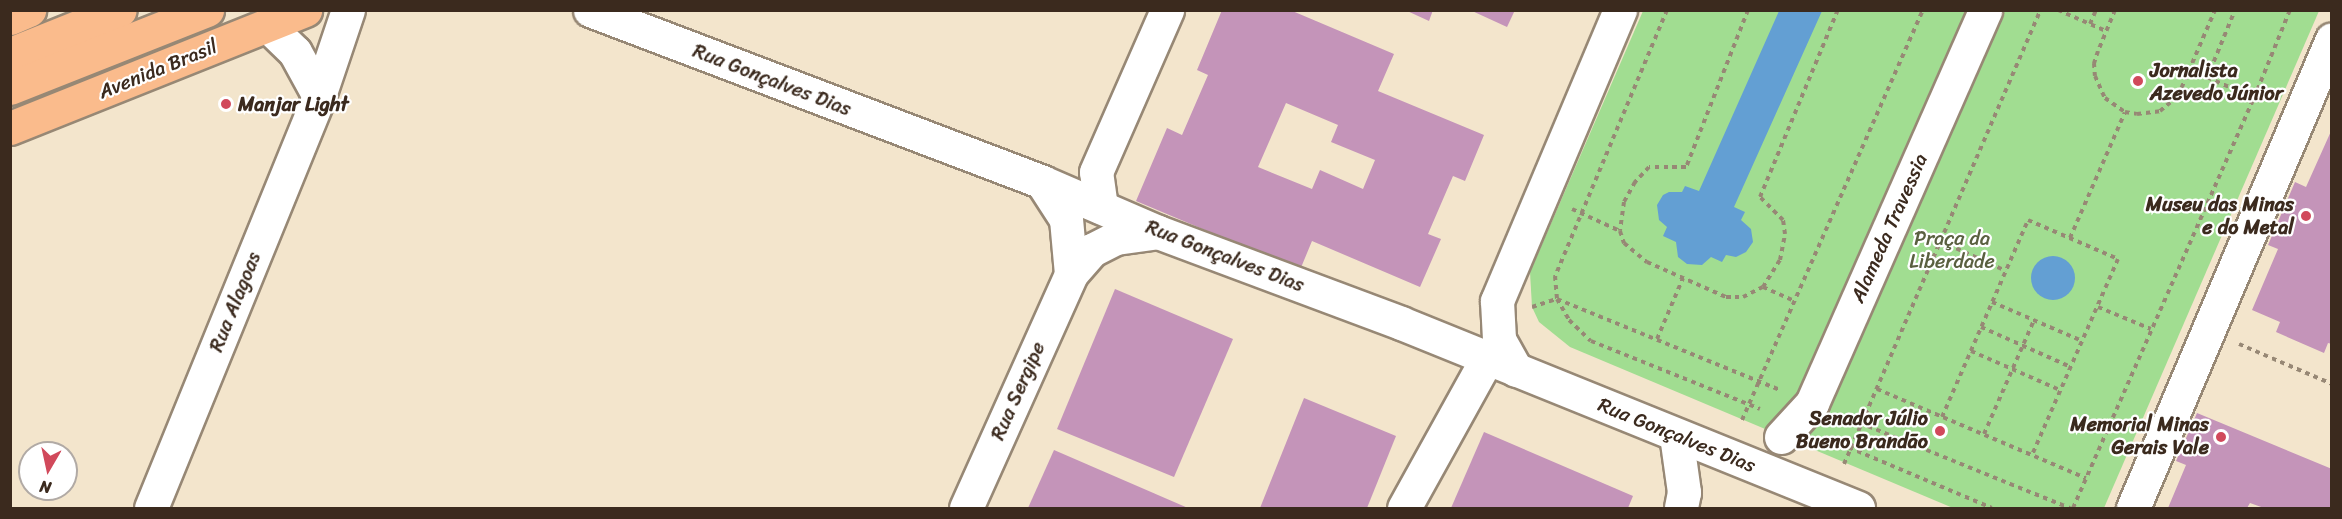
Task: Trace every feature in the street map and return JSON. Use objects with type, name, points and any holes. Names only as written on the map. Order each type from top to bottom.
[{"type":"main road","points":[[10,18],[28,10]]},
{"type":"main road","points":[[10,54],[120,10]]},
{"type":"main road","name":"Avenida Brasil","points":[[10,88],[207,10]]},
{"type":"main road","name":"Avenida Brasil","points":[[10,128],[305,10]]},
{"type":"street","name":"Rua Alagoas","points":[[152,508],[319,96],[348,10]]},
{"type":"street","name":"Rua Gonçalves Dias","points":[[590,10],[1042,182],[1158,232],[1502,364],[1676,435],[1821,501],[1858,508]]},
{"type":"street","points":[[1101,207],[1096,172],[1167,10]]},
{"type":"street","points":[[1404,508],[1502,364],[1497,301],[1620,10]]},
{"type":"street","name":"Alameda Travessia","points":[[1787,431],[1812,403],[1985,10]]},
{"type":"street","points":[[268,26],[295,51],[319,96]]},
{"type":"street","points":[[2133,508],[2331,39]]},
{"type":"street","name":"Rua Sergipe","points":[[1042,182],[1066,219],[1071,274]]},
{"type":"street","name":"Rua Sergipe","points":[[966,508],[1071,274],[1092,250],[1116,238],[1158,232]]},
{"type":"street","points":[[1676,435],[1684,492],[1681,508]]},
{"type":"path","points":[[1667,10],[1555,276],[1557,299],[1569,320],[1591,341],[1749,404],[1787,431],[1851,449],[1992,508]]},
{"type":"path","points":[[1748,10],[1686,167],[1648,166],[1635,182],[1624,202],[1620,231],[1624,243],[1647,262],[1726,297],[1743,297],[1763,287],[1780,260],[1785,234],[1783,219],[1760,197],[1839,10]]},
{"type":"path","points":[[1742,420],[1923,10]]},
{"type":"path","points":[[1844,464],[2040,10]]},
{"type":"path","points":[[2058,10],[2106,31]]},
{"type":"path","points":[[2090,24],[2096,10]]},
{"type":"path","points":[[2115,10],[2094,63],[2095,75],[2105,98],[2125,112],[2148,114],[2170,105],[2183,88],[2215,10]]},
{"type":"path","points":[[2207,78],[2235,10]]},
{"type":"path","points":[[2073,508],[2254,98],[2290,10]]},
{"type":"path","points":[[2191,70],[2254,98]]},
{"type":"path","points":[[2070,238],[2125,112]]},
{"type":"path","points":[[1567,207],[1620,231]]},
{"type":"path","points":[[1942,417],[2028,220],[2118,259],[2032,455]]},
{"type":"path","points":[[1940,241],[2006,270]]},
{"type":"path","points":[[1657,339],[1683,278]]},
{"type":"path","points":[[1763,287],[1794,301]]},
{"type":"path","points":[[1992,302],[2082,342]]},
{"type":"path","points":[[2098,307],[2151,329]]},
{"type":"path","points":[[1984,434],[2034,320]]},
{"type":"path","points":[[1982,327],[2071,367]]},
{"type":"path","points":[[2208,331],[2331,384]]},
{"type":"path","points":[[1971,351],[2061,390]]},
{"type":"path","points":[[1877,389],[2086,478]]},
{"type":"green space","name":"Praça da Liberdade","points":[[1643,11],[2319,11],[2104,508],[1953,508],[1570,347],[1539,322],[1532,307],[1530,272]]},
{"type":"water","points":[[1779,11],[1822,11],[1734,207],[1745,212],[1741,220],[1751,229],[1753,242],[1746,252],[1736,257],[1726,255],[1722,262],[1711,257],[1702,265],[1687,264],[1678,257],[1676,242],[1663,236],[1667,227],[1659,220],[1657,205],[1663,195],[1669,192],[1682,192],[1685,186],[1699,191]]},
{"type":"water","points":[[2053,256],[2069,262],[2075,278],[2069,294],[2053,300],[2037,294],[2031,278],[2037,262]]},
{"type":"building","points":[[1222,10],[1290,10],[1394,54],[1378,91],[1484,135],[1465,181],[1453,176],[1428,234],[1441,239],[1420,287],[1312,241],[1300,270],[1136,201],[1167,128],[1182,135],[1208,75],[1197,70]],"holes":[[[1286,103],[1338,125],[1331,142],[1375,160],[1363,189],[1320,170],[1312,189],[1258,167]]]},
{"type":"building","points":[[1405,10],[1433,10],[1429,21]]},
{"type":"building","points":[[1470,10],[1515,10],[1507,27]]},
{"type":"building","name":"Museu das Minas e do Metal","points":[[2332,129],[2332,344],[2328,343],[2324,353],[2276,332],[2280,322],[2252,310],[2278,249],[2268,245],[2295,182],[2306,187]]},
{"type":"building","points":[[1115,289],[1233,339],[1174,477],[1057,429]]},
{"type":"building","points":[[1304,398],[1396,436],[1367,508],[1260,508]]},
{"type":"building","name":"Memorial Minas Gerais Vale","points":[[2197,413],[2332,469],[2332,508],[2264,508],[2250,503],[2247,508],[2168,508],[2186,465],[2176,461]]},
{"type":"building","points":[[1484,432],[1633,496],[1628,508],[1451,508]]},
{"type":"building","points":[[1054,450],[1188,508],[1028,508]]},
{"type":"place","name":"Jornalista Azevedo Júnior","points":[[2138,81]]},
{"type":"place","name":"Manjar Light","points":[[226,104]]},
{"type":"place","name":"Museu das Minas e do Metal","points":[[2306,216]]},
{"type":"place","name":"Senador Júlio Bueno Brandão","points":[[1940,431]]},
{"type":"place","name":"Memorial Minas Gerais Vale","points":[[2221,437]]}]
